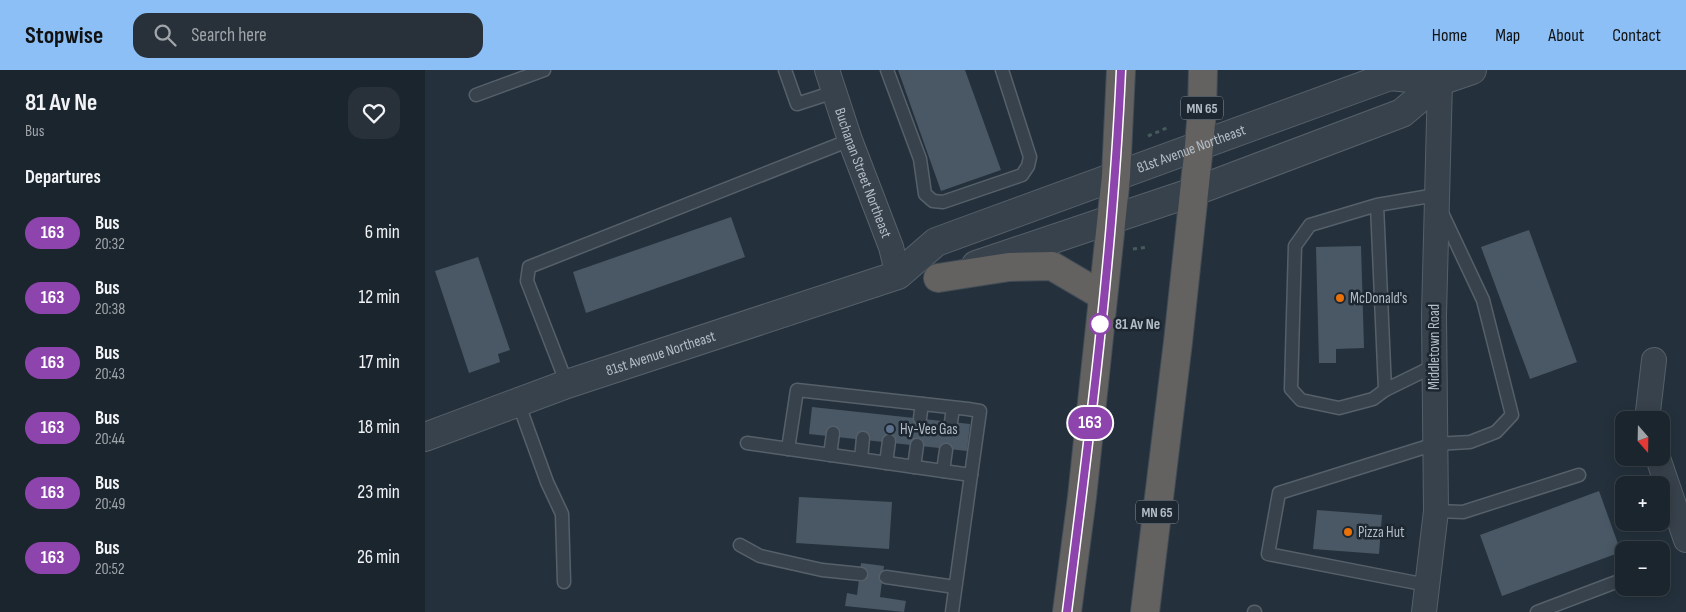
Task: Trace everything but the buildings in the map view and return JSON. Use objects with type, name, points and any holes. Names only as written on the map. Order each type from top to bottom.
[{"type":"highway","points":[[1067,612],[1082,497],[1112,219],[1121,70]]},
{"type":"highway","name":"MN 65","points":[[1145,612],[1178,342],[1199,146],[1203,70]]},
{"type":"highway","points":[[938,278],[1009,267],[1052,266],[1103,296]]},
{"type":"street","name":"81st Avenue Northeast","points":[[425,437],[567,384],[898,275],[938,278],[1193,192],[1403,113],[1440,81],[1473,70]]},
{"type":"street","name":"81st Avenue Northeast","points":[[898,275],[936,242],[1393,73],[1440,81]]},
{"type":"street","name":"Buchanan Street Northeast","points":[[831,81],[850,140],[891,246],[898,275]]},
{"type":"street","name":"Middletown Road","points":[[1424,612],[1436,512],[1434,366],[1436,198],[1440,81]]},
{"type":"street","points":[[1648,411],[1654,360]]},
{"type":"street","points":[[1661,466],[1686,540]]},
{"type":"lane","points":[[476,94],[545,70]]},
{"type":"lane","points":[[785,70],[797,104],[831,81]]},
{"type":"lane","points":[[887,70],[920,159],[925,194],[933,201],[943,202],[1021,175],[1029,166],[1030,157],[1002,70]]},
{"type":"lane","points":[[567,384],[527,281],[529,267],[850,140]]},
{"type":"lane","points":[[1427,585],[1268,554],[1279,493],[1435,444],[1470,442],[1495,432],[1512,415],[1483,300],[1436,198],[1377,205],[1310,225],[1295,246],[1291,390],[1301,400],[1339,408],[1373,398],[1385,390],[1434,366]]},
{"type":"lane","points":[[1377,205],[1385,390]]},
{"type":"lane","points":[[788,449],[797,390],[838,401],[868,405],[895,401],[980,411],[952,612]]},
{"type":"lane","points":[[893,414],[895,401]]},
{"type":"lane","points":[[518,402],[547,482],[562,514],[564,582]]},
{"type":"lane","points":[[920,418],[922,404]]},
{"type":"lane","points":[[951,422],[953,408]]},
{"type":"lane","points":[[830,455],[833,434]]},
{"type":"lane","points":[[861,459],[863,438]]},
{"type":"lane","points":[[886,463],[889,441]]},
{"type":"lane","points":[[747,443],[971,475]]},
{"type":"lane","points":[[914,467],[917,445]]},
{"type":"lane","points":[[943,471],[946,450]]},
{"type":"lane","points":[[1436,512],[1463,512],[1579,475]]},
{"type":"lane","points":[[740,545],[760,556],[822,570],[861,574]]},
{"type":"lane","points":[[886,577],[955,587]]},
{"type":"lane","points":[[1537,612],[1615,582]]},
{"type":"path","points":[[1148,136],[1169,127]]},
{"type":"path","points":[[1133,249],[1149,248]]},
{"type":"bus line","name":"163","points":[[1067,612],[1082,497],[1116,176],[1121,70]]},
{"type":"place","name":"McDonald's","points":[[1340,298]]},
{"type":"place","name":"81 Av Ne","points":[[1100,324]]},
{"type":"place","name":"Hy-Vee Gas","points":[[890,429]]},
{"type":"place","name":"Pizza Hut","points":[[1348,532]]}]
